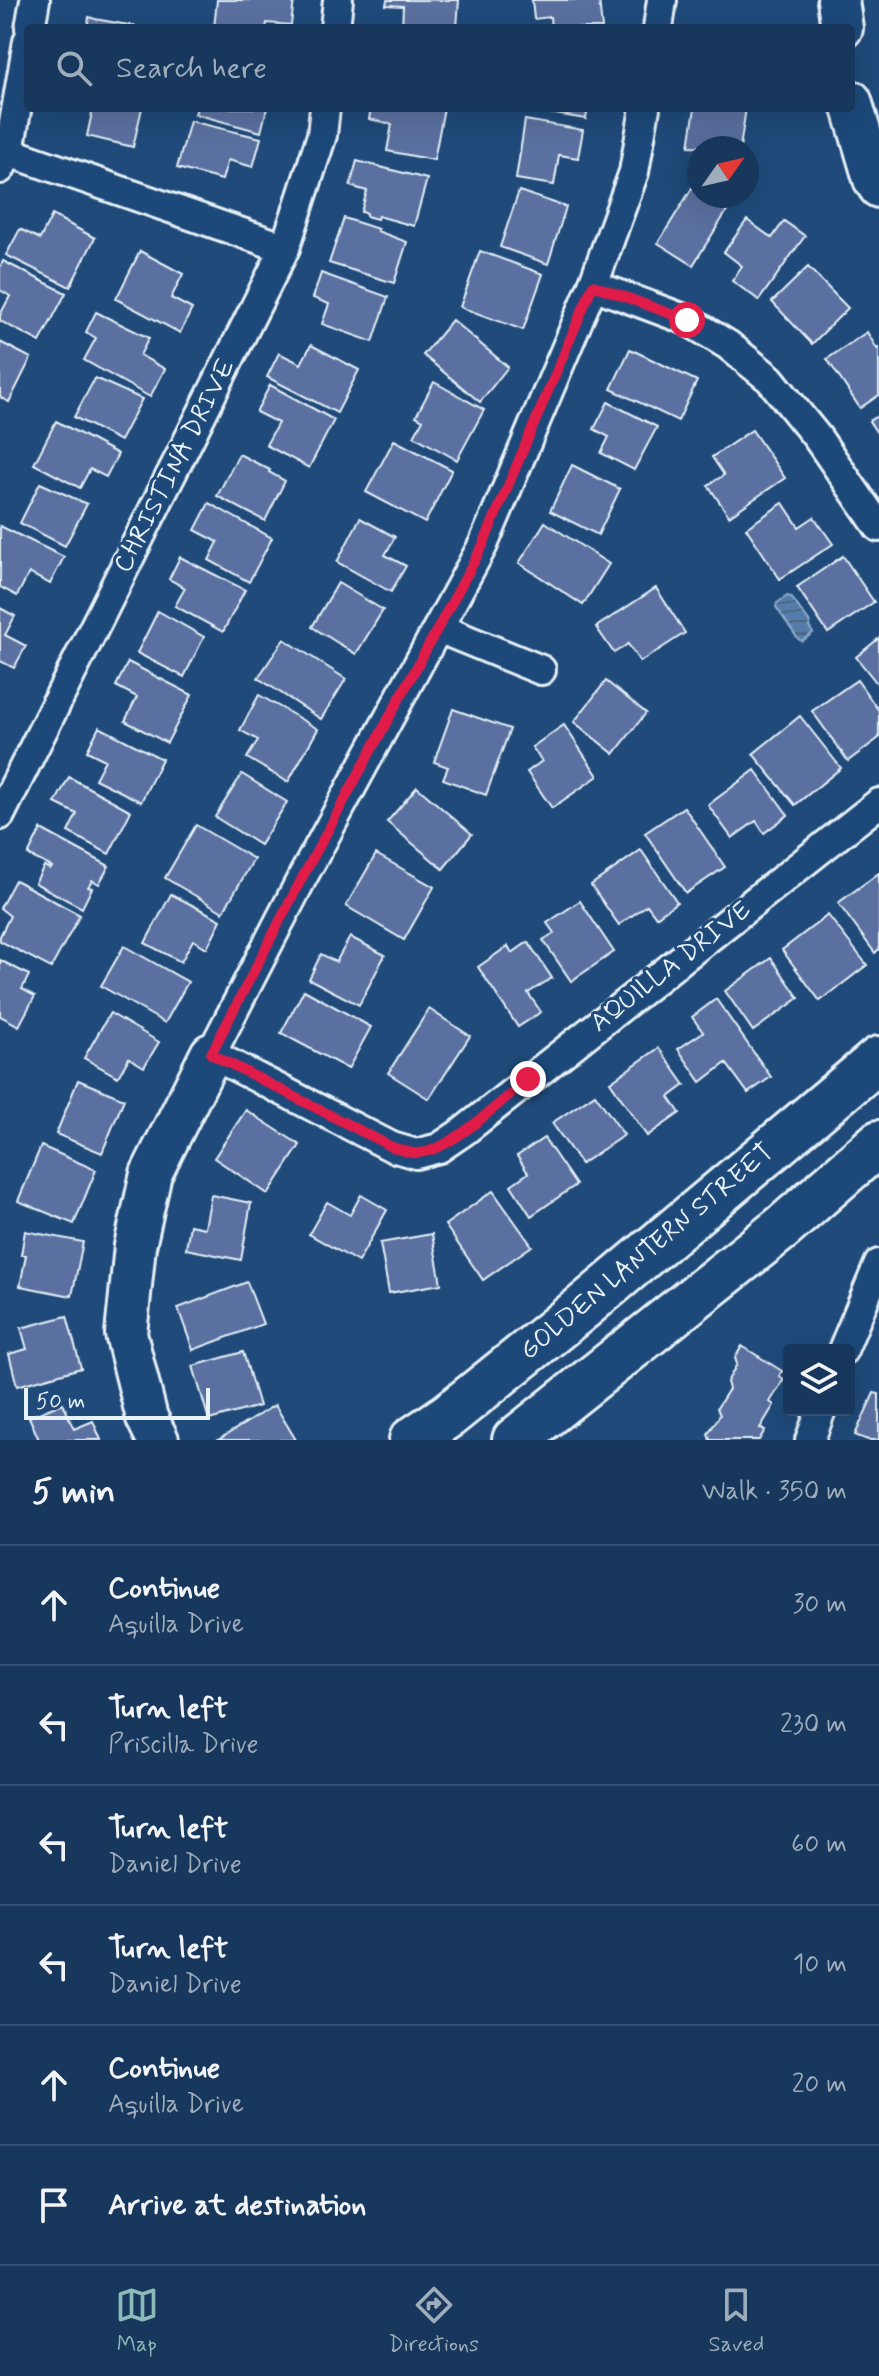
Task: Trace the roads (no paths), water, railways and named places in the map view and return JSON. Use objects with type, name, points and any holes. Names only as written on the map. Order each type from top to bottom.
[{"type":"main road","name":"GOLDEN LANTERN STREET","points":[[412,1440],[449,1415],[559,1327],[879,1059]]},
{"type":"main road","points":[[515,1440],[782,1228],[879,1143]]},
{"type":"street","points":[[31,24],[35,0]]},
{"type":"street","points":[[335,24],[338,0]]},
{"type":"street","points":[[659,24],[662,0]]},
{"type":"street","points":[[838,0],[841,24]]},
{"type":"street","points":[[24,61],[4,160],[285,248]]},
{"type":"street","name":"CHRISTINA DRIVE","points":[[0,815],[285,248],[322,135],[325,112]]},
{"type":"street","points":[[158,1440],[147,1418],[126,1334],[135,1246],[151,1174],[302,878],[483,545],[593,285],[634,172],[644,112]]},
{"type":"street","points":[[854,112],[879,187]]},
{"type":"street","points":[[593,285],[687,320],[728,345],[770,379],[817,437],[879,527]]},
{"type":"street","points":[[438,628],[541,670]]},
{"type":"street","name":"AQUILLA DRIVE","points":[[211,1054],[392,1147],[416,1154],[439,1148],[879,803]]},
{"type":"street","points":[[846,1344],[879,1264]]},
{"type":"street","points":[[810,1440],[819,1416]]},
{"type":"water","points":[[787,596],[810,623],[813,633],[802,641],[776,607]]}]
